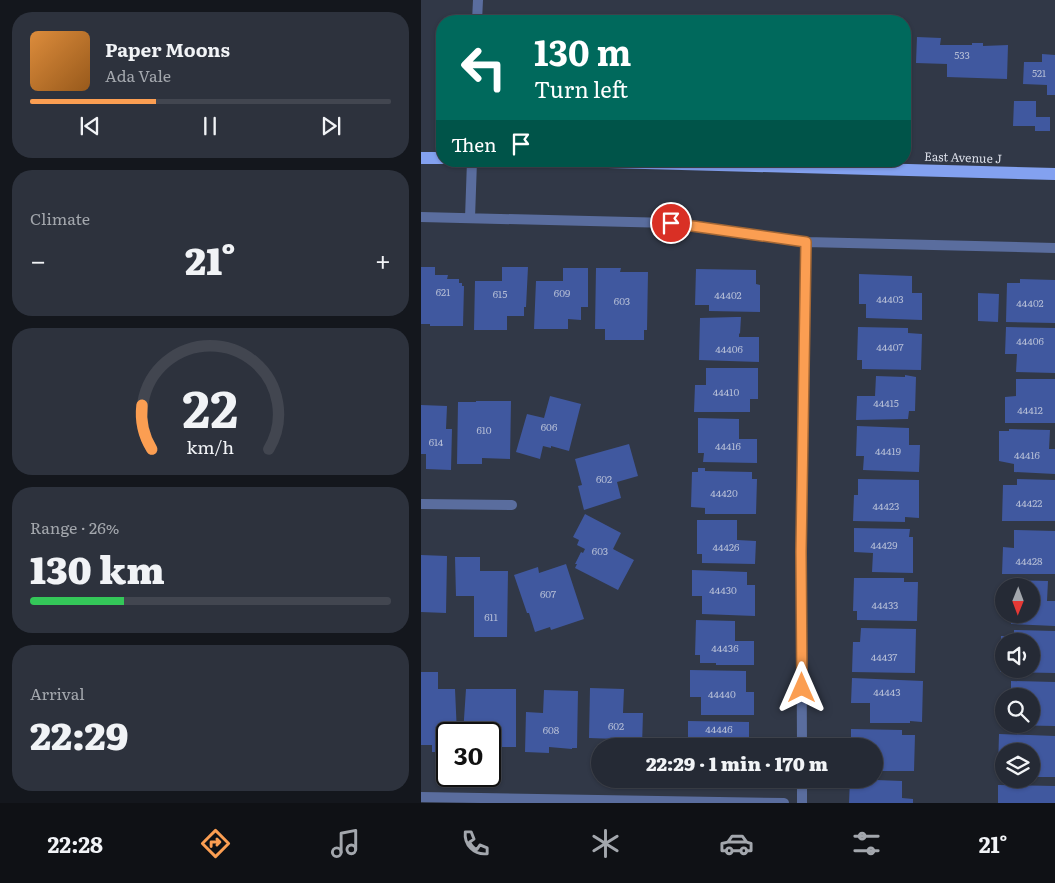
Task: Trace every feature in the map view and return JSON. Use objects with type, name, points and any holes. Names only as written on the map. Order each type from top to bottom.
[{"type":"main road","points":[[421,158],[436,158]]},
{"type":"main road","name":"East Avenue J","points":[[794,167],[1055,174]]},
{"type":"street","points":[[477,15],[478,0]]},
{"type":"street","points":[[470,218],[472,167]]},
{"type":"street","points":[[421,218],[671,223],[806,242],[1055,248]]},
{"type":"street","points":[[802,738],[801,552],[806,242]]},
{"type":"street","points":[[421,504],[511,505]]},
{"type":"street","points":[[802,788],[802,803]]},
{"type":"street","points":[[421,797],[784,803]]},
{"type":"building","points":[[917,37],[941,38],[940,45],[983,43],[983,46],[1008,45],[1007,79],[947,77],[947,64],[916,63]]},
{"type":"building","points":[[1042,54],[1055,55],[1055,95],[1047,95],[1047,85],[1023,84],[1024,62],[1042,62]]},
{"type":"building","points":[[1014,101],[1036,101],[1036,117],[1050,117],[1050,131],[1035,131],[1035,126],[1013,126]]},
{"type":"building","points":[[421,267],[435,267],[435,275],[448,275],[447,279],[459,279],[459,283],[462,283],[462,286],[464,286],[463,326],[430,326],[430,324],[421,324]]},
{"type":"building","points":[[502,267],[528,267],[524,316],[507,316],[507,330],[474,330],[475,281],[502,281]]},
{"type":"building","points":[[563,268],[588,268],[588,307],[581,307],[581,320],[568,319],[568,329],[534,329],[536,281],[563,281]]},
{"type":"building","points":[[596,268],[621,268],[620,272],[648,272],[647,330],[644,330],[644,340],[605,340],[605,329],[595,329]]},
{"type":"building","points":[[696,269],[756,270],[756,284],[760,285],[760,312],[709,311],[709,305],[695,305]]},
{"type":"building","points":[[859,274],[912,276],[912,293],[922,293],[922,320],[866,318],[866,304],[859,304]]},
{"type":"building","points":[[1020,279],[1055,280],[1055,323],[1006,322],[1007,283],[1020,283]]},
{"type":"building","points":[[978,293],[999,294],[998,322],[978,321]]},
{"type":"building","points":[[741,317],[739,337],[759,337],[759,362],[699,360],[700,318]]},
{"type":"building","points":[[858,327],[908,328],[908,333],[922,334],[921,370],[862,369],[862,360],[857,360]]},
{"type":"building","points":[[1006,327],[1055,328],[1055,373],[1016,372],[1017,354],[1005,354]]},
{"type":"building","points":[[706,368],[758,368],[758,399],[750,399],[750,412],[694,412],[695,385],[706,385]]},
{"type":"building","points":[[905,375],[916,377],[915,411],[909,411],[908,419],[856,420],[857,396],[875,396],[876,376],[905,377]]},
{"type":"building","points":[[1016,379],[1055,379],[1055,423],[1005,423],[1005,397],[1016,396]]},
{"type":"building","points":[[550,396],[581,404],[569,451],[551,446],[551,448],[543,446],[540,459],[516,452],[527,414],[544,418]]},
{"type":"building","points":[[511,401],[510,459],[482,458],[482,464],[457,464],[458,402]]},
{"type":"building","points":[[421,405],[447,406],[446,429],[452,429],[451,470],[426,469],[426,454],[421,454]]},
{"type":"building","points":[[698,418],[739,419],[739,439],[757,439],[757,463],[703,462],[704,453],[698,453]]},
{"type":"building","points":[[857,426],[909,428],[909,445],[920,445],[919,472],[863,470],[864,456],[856,456]]},
{"type":"building","points":[[1009,429],[1050,430],[1049,449],[1055,449],[1055,474],[1014,472],[1014,464],[999,461],[999,431],[1009,431]]},
{"type":"building","points":[[629,444],[638,476],[617,482],[621,498],[584,510],[578,486],[582,485],[575,459]]},
{"type":"building","points":[[698,468],[705,468],[705,471],[752,472],[752,479],[757,479],[756,514],[705,514],[705,508],[691,507],[692,472],[698,472]]},
{"type":"building","points":[[858,479],[919,480],[919,518],[905,517],[905,522],[853,521],[854,495],[858,495]]},
{"type":"building","points":[[1017,479],[1055,480],[1055,521],[1002,521],[1003,485],[1017,485]]},
{"type":"building","points":[[585,514],[621,533],[613,549],[634,560],[618,590],[575,568],[581,552],[583,553],[585,549],[577,545],[579,540],[573,537]]},
{"type":"building","points":[[697,520],[737,520],[737,540],[756,541],[755,564],[702,563],[702,554],[697,554]]},
{"type":"building","points":[[854,528],[910,529],[909,537],[913,537],[913,573],[872,572],[873,553],[854,552]]},
{"type":"building","points":[[1014,530],[1055,531],[1055,574],[1002,574],[1003,547],[1014,548]]},
{"type":"building","points":[[421,555],[447,556],[446,613],[421,612]]},
{"type":"building","points":[[455,557],[480,557],[480,571],[508,571],[507,637],[474,637],[474,596],[456,596]]},
{"type":"building","points":[[566,564],[584,619],[551,630],[550,627],[535,632],[514,575],[538,567],[539,573]]},
{"type":"building","points":[[692,570],[747,572],[747,585],[755,585],[755,616],[702,614],[702,596],[692,596]]},
{"type":"building","points":[[854,578],[904,578],[904,582],[918,582],[917,621],[857,620],[857,611],[853,611]]},
{"type":"building","points":[[1040,581],[1048,581],[1047,601],[1055,601],[1055,626],[1011,624],[1040,623]]},
{"type":"building","points":[[696,620],[735,621],[735,641],[754,641],[754,665],[700,663],[700,655],[695,655]]},
{"type":"building","points":[[861,628],[916,629],[915,673],[852,672],[853,642],[860,642]]},
{"type":"building","points":[[1014,630],[1055,631],[1055,673],[1040,673],[1040,633],[1014,633]]},
{"type":"building","points":[[690,670],[746,671],[746,692],[754,692],[754,715],[701,715],[701,697],[690,697]]},
{"type":"building","points":[[421,672],[438,672],[438,689],[455,689],[456,722],[436,722],[436,752],[432,752],[432,745],[421,745]]},
{"type":"building","points":[[852,678],[923,681],[922,722],[870,723],[870,703],[851,703]]},
{"type":"building","points":[[1011,681],[1055,682],[1055,726],[1040,726],[1040,688],[1011,688]]},
{"type":"building","points":[[590,688],[624,689],[623,713],[643,713],[642,738],[589,738]]},
{"type":"building","points":[[466,689],[516,689],[516,747],[501,747],[501,722],[464,722]]},
{"type":"building","points":[[544,690],[578,691],[577,748],[549,747],[549,753],[525,752],[526,712],[543,713]]},
{"type":"building","points":[[688,721],[749,722],[749,737],[754,737],[754,738],[688,738]]},
{"type":"building","points":[[851,729],[902,730],[902,735],[915,735],[914,771],[883,771],[883,738],[851,738]]},
{"type":"building","points":[[999,734],[1055,736],[1055,777],[1040,777],[1040,743],[999,743]]},
{"type":"building","points":[[883,780],[902,781],[902,798],[913,799],[913,803],[849,803],[850,788],[883,788]]},
{"type":"building","points":[[1055,786],[1055,803],[998,803],[998,788]]},
{"type":"route","points":[[671,223],[806,242],[801,552],[802,688]]}]
